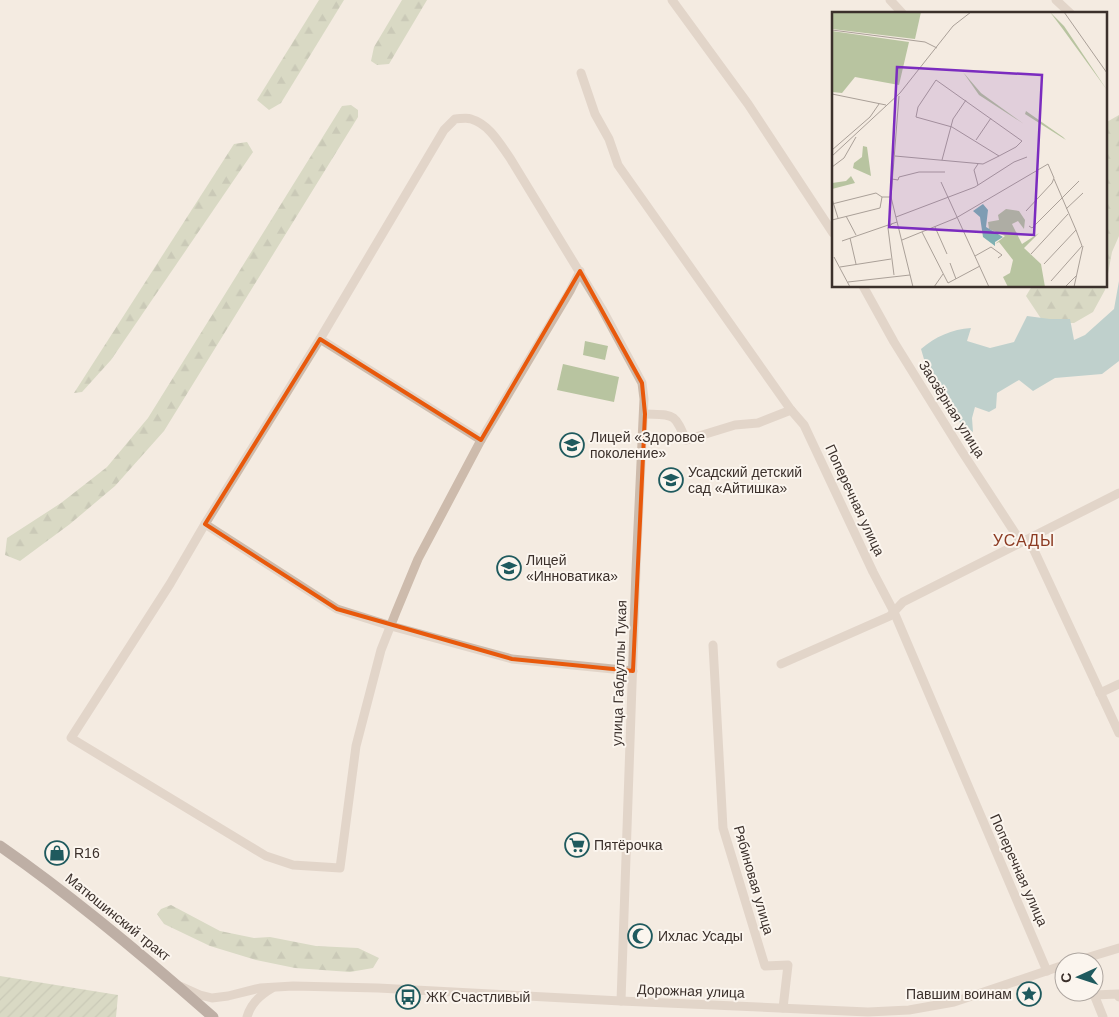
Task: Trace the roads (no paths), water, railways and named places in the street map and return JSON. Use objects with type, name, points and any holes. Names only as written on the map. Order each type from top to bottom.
[{"type":"main road","name":"Матюшинский тракт","points":[[0,846],[68,895],[175,983],[213,1017]]},
{"type":"street","points":[[672,0],[748,104],[832,231]]},
{"type":"street","points":[[890,0],[902,12]]},
{"type":"street","points":[[1056,0],[1069,12]]},
{"type":"street","name":"Поперечная улица","points":[[581,73],[618,165],[791,410],[804,425],[873,572],[894,612],[1047,971]]},
{"type":"street","name":"улица Габдуллы Тукая","points":[[320,339],[444,130],[455,119],[470,118],[484,125],[498,140],[580,271],[642,383],[645,414],[637,561],[621,1001]]},
{"type":"street","points":[[481,440],[320,339],[170,584],[71,738],[266,856],[293,865],[340,868],[356,746],[381,650],[418,560],[481,440],[580,271]]},
{"type":"street","name":"Заозёрная улица","points":[[864,288],[894,342],[961,450],[1018,536],[1032,546],[1119,734]]},
{"type":"street","points":[[645,414],[671,415],[676,419],[686,440],[735,425],[758,423],[791,410]]},
{"type":"street","points":[[781,664],[890,616],[903,602],[1119,493]]},
{"type":"street","points":[[205,524],[337,609],[391,626],[512,659],[633,671]]},
{"type":"street","name":"Рябиновая улица","points":[[712,645],[723,828],[765,966],[788,965],[783,1008]]},
{"type":"street","points":[[1100,693],[1119,684]]},
{"type":"street","points":[[1104,953],[1119,948]]},
{"type":"street","name":"Дорожная улица","points":[[175,983],[200,995],[212,998],[260,988],[293,986],[378,988],[909,1014],[954,1002],[1054,969]]},
{"type":"street","points":[[247,1017],[254,1001],[273,987]]},
{"type":"street","points":[[1104,994],[1118,994],[1119,998]]},
{"type":"street","points":[[1097,1002],[1103,1017]]},
{"type":"water","points":[[1119,281],[1119,361],[1102,374],[1055,378],[1033,391],[1019,380],[997,393],[996,408],[989,412],[975,407],[972,418],[973,432],[962,426],[926,366],[921,349],[944,334],[971,328],[967,341],[990,348],[1014,342],[1027,316],[1070,319],[1074,340],[1085,335],[1114,309]]},
{"type":"place","name":"Лицей «Здоровое поколение»","points":[[572,445]]},
{"type":"place","name":"Усадский детский сад «Айтишка»","points":[[671,480]]},
{"type":"place","name":"Лицей «Инноватика»","points":[[509,568]]},
{"type":"place","name":"Пятёрочка","points":[[577,845]]},
{"type":"place","name":"R16","points":[[57,853]]},
{"type":"place","name":"Ихлас Усады","points":[[640,936]]},
{"type":"place","name":"Павшим воинам","points":[[1029,994]]},
{"type":"place","name":"ЖК Счастливый","points":[[408,997]]},
{"type":"district","name":"УСАДЫ","points":[[1024,540]]}]
